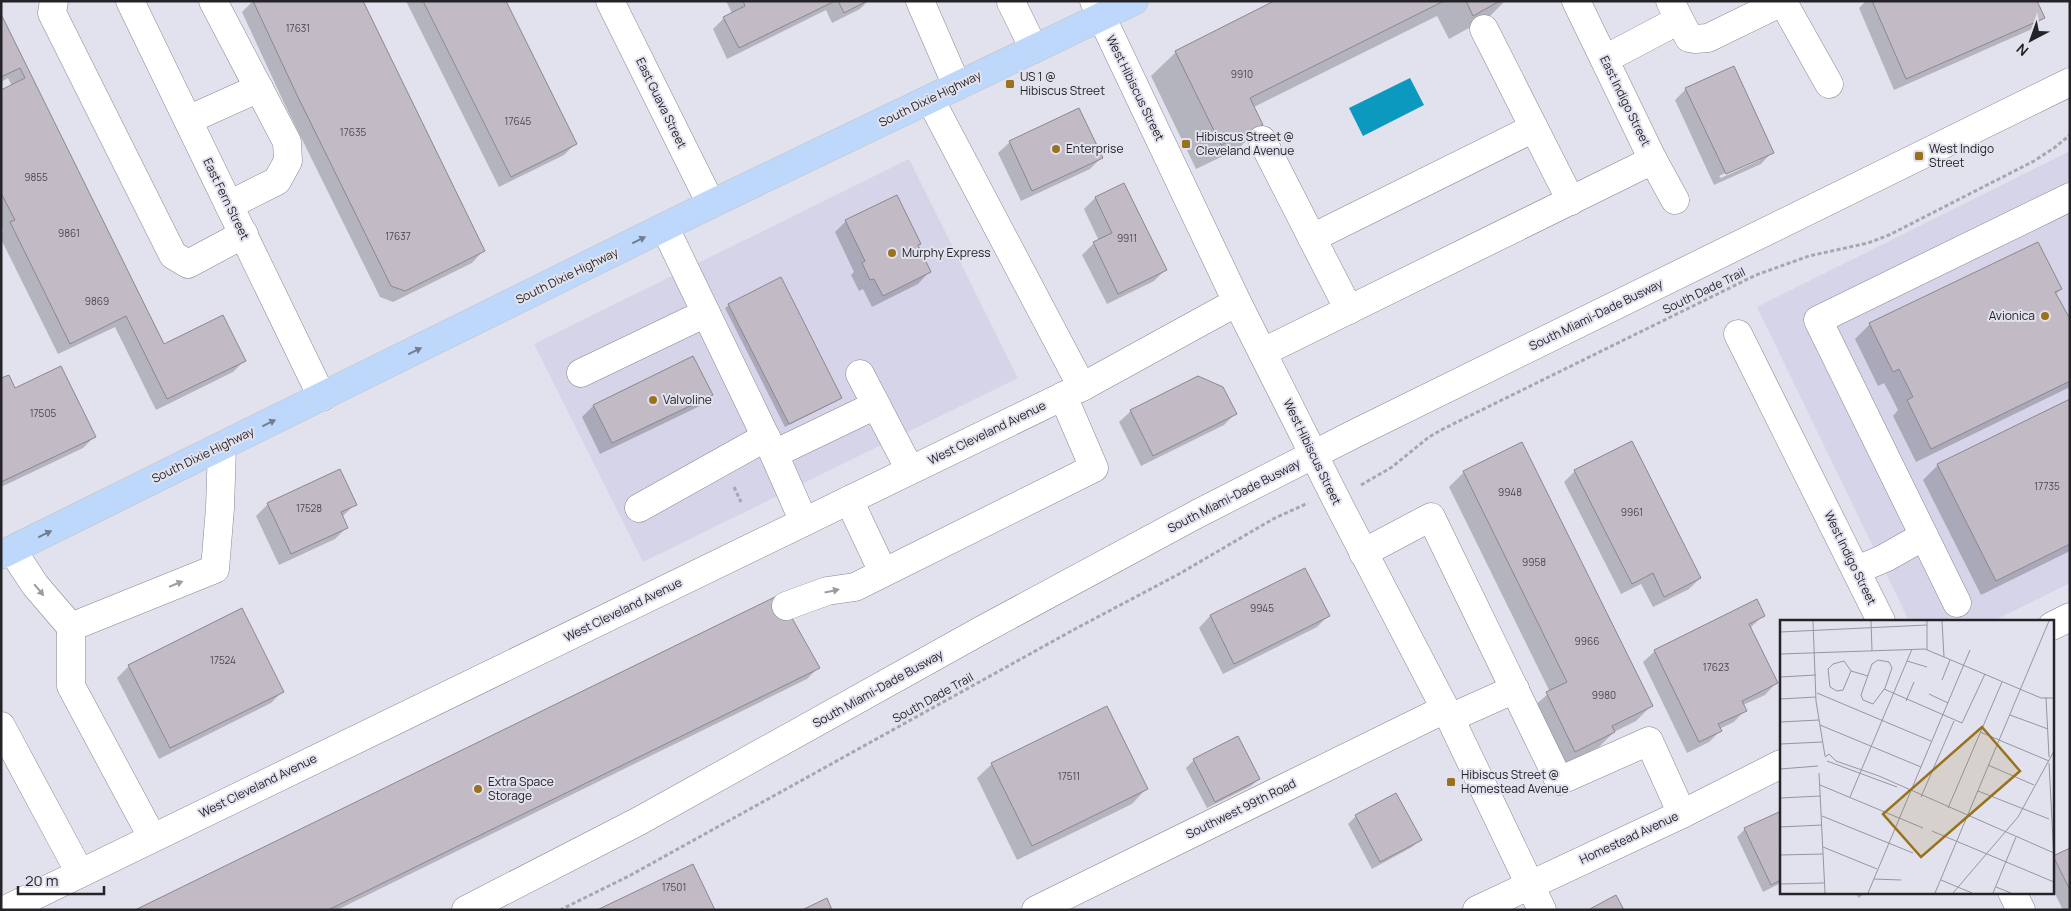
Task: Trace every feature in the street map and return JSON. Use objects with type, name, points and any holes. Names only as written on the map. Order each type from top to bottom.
[{"type":"highway","name":"South Dixie Highway","points":[[6,553],[711,204],[1034,49],[1097,10],[1134,1]]},
{"type":"street","points":[[54,1],[52,13],[173,256],[188,264],[244,234]]},
{"type":"street","name":"East Fern Street","points":[[130,1],[322,397]]},
{"type":"street","points":[[213,1],[287,142],[288,161],[277,181],[230,205]]},
{"type":"street","name":"East Guava Street","points":[[610,1],[711,204]]},
{"type":"street","points":[[920,1],[957,86]]},
{"type":"street","name":"East Indigo Street","points":[[1576,1],[1653,160],[1675,200]]},
{"type":"street","points":[[1011,2],[1034,49]]},
{"type":"street","points":[[1605,59],[1675,10],[1689,38],[1704,39],[1784,2],[1829,84]]},
{"type":"street","name":"West Hibiscus Street","points":[[1097,10],[1237,302],[1363,553],[1447,714],[1542,910]]},
{"type":"street","points":[[1484,29],[1571,201]]},
{"type":"street","name":"South Miami-Dade Busway","points":[[466,910],[647,817],[1119,556],[1315,455],[2070,82]]},
{"type":"street","points":[[188,120],[259,88]]},
{"type":"street","points":[[786,606],[827,592],[855,587],[1094,468],[1073,391],[930,99]]},
{"type":"street","points":[[1312,238],[1534,128]]},
{"type":"street","points":[[1262,140],[1349,310]]},
{"type":"street","points":[[1263,352],[1653,160]]},
{"type":"street","points":[[1957,603],[1818,320],[2068,202]]},
{"type":"street","points":[[664,228],[770,446],[804,522]]},
{"type":"street","name":"West Cleveland Avenue","points":[[5,910],[1073,391],[1237,302]]},
{"type":"street","points":[[581,373],[706,313]]},
{"type":"street","name":"West Indigo Street","points":[[1738,334],[1881,620]]},
{"type":"street","points":[[860,374],[910,470]]},
{"type":"street","points":[[639,508],[770,446],[876,405]]},
{"type":"street","points":[[71,627],[215,569],[220,508],[222,446]]},
{"type":"street","points":[[849,500],[883,572]]},
{"type":"street","points":[[1363,553],[1432,517],[1559,781],[1649,741],[1682,814]]},
{"type":"street","points":[[1857,570],[1885,558],[1924,536]]},
{"type":"street","points":[[6,553],[71,627],[71,686],[152,837]]},
{"type":"street","points":[[2054,625],[2070,617]]},
{"type":"street","name":"Southwest 99th Road","points":[[1036,910],[1447,714],[1515,689]]},
{"type":"street","points":[[1,726],[80,873]]},
{"type":"street","name":"Homestead Avenue","points":[[1476,910],[1682,814],[1780,765]]},
{"type":"street","points":[[2013,894],[2021,910]]},
{"type":"path","name":"South Dade Trail","points":[[1356,487],[1385,471],[1429,437],[1443,429],[1738,284],[1796,260],[1868,243],[1889,234],[2034,161],[2070,135]]},
{"type":"path","points":[[731,480],[741,502]]},
{"type":"path","name":"South Dade Trail","points":[[560,910],[629,876],[737,817],[1074,629],[1179,574],[1273,519],[1314,501]]},
{"type":"shaded area","points":[[2070,151],[2070,583],[1995,620],[1909,620],[1757,307]]},
{"type":"shaded area","points":[[909,159],[1018,378],[643,562],[534,344]]},
{"type":"water","points":[[1410,78],[1424,105],[1363,136],[1349,108]]},
{"type":"building","points":[[253,1],[363,1],[485,251],[405,291],[391,286]]},
{"type":"building","points":[[423,1],[506,1],[577,144],[511,177]]},
{"type":"building","points":[[743,1],[835,1],[739,48],[723,17],[745,6]]},
{"type":"building","points":[[838,1],[867,1],[844,13]]},
{"type":"building","points":[[1274,1],[1444,1],[1250,98],[1263,125],[1221,145],[1175,51]]},
{"type":"building","points":[[1466,1],[1500,1],[1473,16]]},
{"type":"building","points":[[1872,1],[2037,1],[2045,18],[1906,79]]},
{"type":"building","points":[[1,14],[164,344],[223,315],[246,361],[167,399],[126,316],[70,344],[10,222],[15,220],[1,193],[1,90],[25,78],[20,68],[1,77]]},
{"type":"building","points":[[1734,66],[1774,153],[1726,174],[1685,88]]},
{"type":"building","name":"Enterprise","points":[[1079,108],[1103,158],[1032,191],[1009,141]]},
{"type":"building","points":[[1124,183],[1167,270],[1118,294],[1093,242],[1112,233],[1095,197]]},
{"type":"building","name":"Murphy Express","points":[[897,195],[921,244],[918,245],[931,272],[883,296],[874,279],[870,280],[862,263],[865,261],[845,220]]},
{"type":"building","points":[[2038,242],[2062,289],[2055,292],[2070,319],[2070,381],[1931,449],[1907,400],[1913,397],[1899,369],[1893,372],[1869,323]]},
{"type":"building","points":[[781,277],[842,398],[789,424],[728,304]]},
{"type":"building","name":"Valvoline","points":[[693,356],[713,395],[612,443],[593,405]]},
{"type":"building","points":[[61,366],[96,437],[1,482],[1,378],[9,375],[15,388]]},
{"type":"building","points":[[1198,376],[1223,387],[1237,414],[1153,456],[1130,410]]},
{"type":"building","points":[[2070,399],[2070,544],[1996,581],[1937,464]]},
{"type":"building","points":[[1632,441],[1701,578],[1664,597],[1653,573],[1632,584],[1574,470]]},
{"type":"building","points":[[1522,442],[1653,706],[1612,726],[1615,732],[1575,752],[1546,692],[1567,682],[1463,471]]},
{"type":"building","points":[[340,469],[357,505],[341,512],[348,528],[291,554],[267,503]]},
{"type":"building","points":[[1305,568],[1330,616],[1234,664],[1210,615]]},
{"type":"building","name":"Extra Space Storage","points":[[779,595],[820,668],[328,910],[135,910]]},
{"type":"building","points":[[1757,599],[1765,616],[1749,624],[1778,683],[1742,701],[1747,711],[1718,724],[1722,731],[1699,742],[1654,650]]},
{"type":"building","points":[[242,608],[284,692],[170,748],[128,665]]},
{"type":"building","points":[[1107,706],[1148,789],[1032,846],[991,763]]},
{"type":"building","points":[[1238,736],[1260,779],[1215,802],[1193,759]]},
{"type":"building","points":[[1396,793],[1422,840],[1380,862],[1355,815]]},
{"type":"building","points":[[1779,812],[1780,880],[1771,885],[1744,828]]},
{"type":"building","points":[[2070,848],[2070,890],[2054,858],[2054,856]]},
{"type":"building","points":[[693,864],[715,910],[597,910]]},
{"type":"building","points":[[1616,895],[1624,910],[1588,910]]},
{"type":"building","points":[[827,898],[832,910],[802,910]]},
{"type":"place","name":"US 1 @ Hibiscus Street","points":[[1010,84]]},
{"type":"place","name":"Hibiscus Street @ Cleveland Avenue","points":[[1186,144]]},
{"type":"place","name":"Enterprise","points":[[1056,149]]},
{"type":"place","name":"West Indigo Street","points":[[1919,156]]},
{"type":"place","name":"Murphy Express","points":[[892,253]]},
{"type":"place","name":"Avionica","points":[[2045,316]]},
{"type":"place","name":"Valvoline","points":[[653,400]]},
{"type":"place","name":"Hibiscus Street @ Homestead Avenue","points":[[1451,782]]},
{"type":"place","name":"Extra Space Storage","points":[[478,789]]}]
